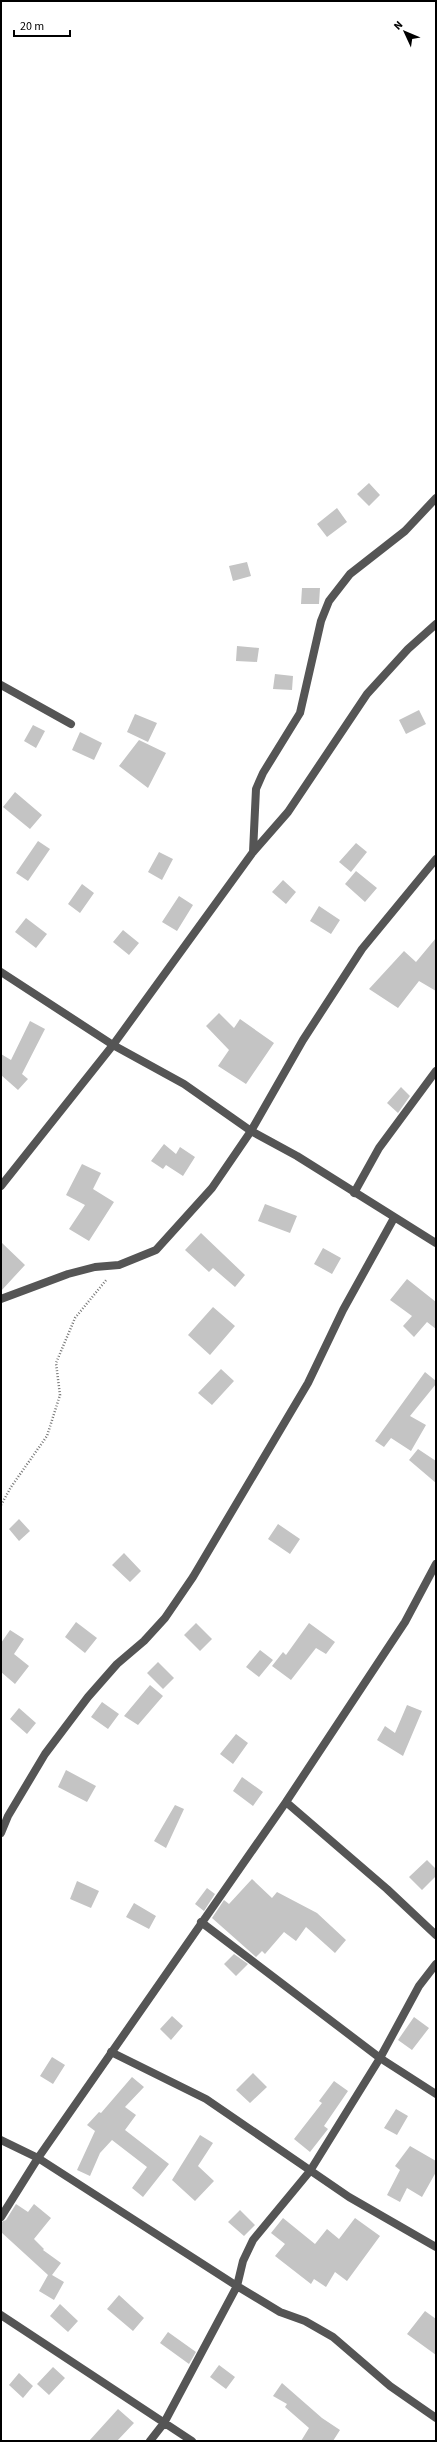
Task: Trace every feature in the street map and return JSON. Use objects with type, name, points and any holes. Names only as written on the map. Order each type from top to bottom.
[{"type":"street","points":[[253,852],[256,789],[263,773],[300,713],[321,621],[329,601],[350,574],[405,532],[436,498]]},
{"type":"street","points":[[1,1186],[113,1045],[253,852],[288,812],[367,694],[408,649],[436,624]]},
{"type":"street","points":[[1,685],[71,724]]},
{"type":"street","points":[[1,1299],[68,1274],[95,1267],[119,1265],[156,1250],[212,1188],[251,1131],[303,1040],[362,949],[436,859]]},
{"type":"street","points":[[1,972],[113,1045],[184,1084],[251,1131],[297,1156],[436,1243]]},
{"type":"street","points":[[354,1193],[379,1148],[436,1071]]},
{"type":"street","points":[[1,1833],[8,1816],[45,1754],[88,1697],[117,1664],[144,1640],[164,1618],[193,1576],[308,1383],[343,1310],[394,1218]]},
{"type":"street","points":[[1,2217],[38,2158],[286,1802],[405,1622],[436,1564]]},
{"type":"street","points":[[286,1802],[387,1889],[436,1935]]},
{"type":"street","points":[[201,1922],[380,2058],[436,2094]]},
{"type":"street","points":[[150,2441],[164,2423],[237,2286],[243,2261],[253,2240],[310,2171],[380,2058],[419,1986],[436,1964]]},
{"type":"street","points":[[111,2052],[206,2099],[349,2197],[436,2247]]},
{"type":"street","points":[[1,2140],[38,2158],[280,2312],[305,2321],[333,2337],[390,2386],[436,2418]]},
{"type":"street","points":[[1,2315],[192,2441]]},
{"type":"path","points":[[1,1505],[11,1487],[47,1436],[60,1395],[56,1363],[75,1318],[119,1265]]},
{"type":"building","points":[[369,483],[380,495],[369,506],[357,494]]},
{"type":"building","points":[[337,508],[347,522],[327,537],[317,524]]},
{"type":"building","points":[[247,562],[251,576],[233,581],[229,566]]},
{"type":"building","points":[[302,588],[320,588],[319,604],[301,604]]},
{"type":"building","points":[[237,646],[259,648],[257,662],[236,661]]},
{"type":"building","points":[[275,674],[293,676],[292,690],[273,689]]},
{"type":"building","points":[[419,710],[426,724],[406,734],[399,720]]},
{"type":"building","points":[[135,714],[157,723],[148,742],[127,732]]},
{"type":"building","points":[[33,725],[45,731],[36,748],[24,741]]},
{"type":"building","points":[[80,732],[102,743],[94,760],[72,750]]},
{"type":"building","points":[[139,740],[166,753],[148,788],[119,766]]},
{"type":"building","points":[[15,792],[42,815],[30,829],[3,807]]},
{"type":"building","points":[[38,841],[50,849],[28,881],[16,873]]},
{"type":"building","points":[[356,843],[367,852],[351,872],[339,862]]},
{"type":"building","points":[[159,852],[173,859],[162,880],[148,872]]},
{"type":"building","points":[[356,871],[377,888],[365,902],[345,884]]},
{"type":"building","points":[[283,880],[296,892],[286,904],[272,892]]},
{"type":"building","points":[[82,884],[94,893],[80,913],[68,904]]},
{"type":"building","points":[[179,896],[193,905],[177,931],[162,922]]},
{"type":"building","points":[[319,906],[340,920],[331,934],[310,921]]},
{"type":"building","points":[[26,918],[47,934],[36,948],[15,932]]},
{"type":"building","points":[[123,930],[139,943],[129,955],[113,942]]},
{"type":"building","points":[[436,938],[436,991],[419,981],[398,1008],[369,989],[404,951],[416,962]]},
{"type":"building","points":[[219,1013],[234,1028],[240,1019],[274,1043],[246,1084],[218,1066],[229,1050],[206,1026]]},
{"type":"building","points":[[30,1021],[45,1029],[22,1074],[28,1079],[18,1090],[1,1075],[1,1054],[11,1060]]},
{"type":"building","points":[[401,1087],[410,1096],[398,1113],[387,1103]]},
{"type":"building","points":[[164,1144],[176,1154],[180,1147],[195,1157],[183,1176],[166,1165],[163,1169],[151,1161]]},
{"type":"building","points":[[82,1164],[101,1173],[93,1189],[114,1202],[89,1241],[69,1229],[85,1205],[66,1195]]},
{"type":"building","points":[[265,1204],[297,1216],[290,1233],[258,1221]]},
{"type":"building","points":[[201,1233],[245,1275],[235,1287],[213,1268],[209,1272],[185,1250]]},
{"type":"building","points":[[1,1242],[25,1265],[1,1291]]},
{"type":"building","points":[[323,1248],[341,1258],[332,1274],[314,1264]]},
{"type":"building","points":[[407,1279],[436,1302],[436,1329],[427,1322],[414,1337],[403,1326],[412,1316],[390,1300]]},
{"type":"building","points":[[213,1307],[235,1326],[210,1355],[188,1335]]},
{"type":"building","points":[[221,1369],[234,1381],[212,1405],[198,1393]]},
{"type":"building","points":[[425,1372],[436,1381],[436,1384],[410,1416],[426,1425],[411,1451],[391,1438],[384,1447],[375,1441]]},
{"type":"building","points":[[418,1449],[436,1461],[436,1483],[409,1460]]},
{"type":"building","points":[[19,1519],[30,1531],[19,1541],[9,1529]]},
{"type":"building","points":[[278,1524],[300,1539],[290,1554],[268,1539]]},
{"type":"building","points":[[124,1553],[141,1571],[130,1582],[112,1565]]},
{"type":"building","points":[[76,1622],[97,1638],[85,1653],[65,1637]]},
{"type":"building","points":[[196,1623],[212,1639],[200,1651],[184,1635]]},
{"type":"building","points":[[309,1623],[335,1642],[326,1654],[316,1648],[291,1680],[272,1666],[283,1652],[286,1655]]},
{"type":"building","points":[[10,1630],[24,1639],[14,1654],[29,1666],[15,1684],[1,1672],[1,1643]]},
{"type":"building","points":[[260,1650],[273,1660],[259,1677],[246,1667]]},
{"type":"building","points":[[158,1662],[174,1678],[163,1689],[147,1673]]},
{"type":"building","points":[[150,1685],[163,1696],[138,1725],[124,1716]]},
{"type":"building","points":[[102,1702],[119,1714],[108,1729],[91,1717]]},
{"type":"building","points":[[407,1705],[422,1711],[403,1756],[377,1740],[385,1726],[395,1733]]},
{"type":"building","points":[[19,1708],[36,1723],[27,1734],[10,1719]]},
{"type":"building","points":[[236,1734],[248,1743],[233,1764],[220,1754]]},
{"type":"building","points":[[66,1770],[96,1786],[87,1802],[58,1787]]},
{"type":"building","points":[[242,1777],[263,1792],[253,1806],[233,1791]]},
{"type":"building","points":[[175,1805],[184,1809],[166,1848],[154,1841]]},
{"type":"building","points":[[427,1860],[436,1869],[436,1876],[422,1890],[409,1877]]},
{"type":"building","points":[[252,1879],[272,1898],[277,1892],[317,1913],[346,1940],[335,1953],[306,1927],[296,1941],[284,1932],[265,1954],[262,1951],[256,1957],[212,1918],[224,1900],[229,1904]]},
{"type":"building","points":[[77,1881],[99,1891],[91,1908],[70,1899]]},
{"type":"building","points":[[207,1888],[215,1894],[204,1911],[195,1904]]},
{"type":"building","points":[[134,1903],[156,1916],[149,1929],[126,1917]]},
{"type":"building","points":[[234,1954],[248,1964],[236,1976],[224,1964]]},
{"type":"building","points":[[172,2016],[183,2026],[171,2040],[160,2029]]},
{"type":"building","points":[[414,2017],[429,2028],[412,2050],[398,2040]]},
{"type":"building","points":[[52,2057],[65,2065],[53,2084],[40,2076]]},
{"type":"building","points":[[253,2073],[267,2087],[250,2103],[236,2090]]},
{"type":"building","points":[[132,2077],[144,2087],[125,2107],[136,2115],[125,2130],[169,2164],[143,2197],[132,2188],[147,2167],[112,2140],[100,2153],[90,2176],[77,2170],[95,2131],[87,2125],[99,2112],[101,2113]]},
{"type":"building","points":[[334,2081],[348,2091],[324,2126],[328,2129],[310,2152],[294,2139],[322,2103],[319,2101]]},
{"type":"building","points":[[396,2109],[408,2116],[397,2135],[384,2128]]},
{"type":"building","points":[[200,2135],[213,2143],[198,2166],[214,2181],[195,2201],[172,2180]]},
{"type":"building","points":[[410,2146],[436,2161],[436,2172],[422,2197],[407,2188],[400,2202],[387,2195],[400,2170],[395,2166]]},
{"type":"building","points":[[16,2204],[28,2212],[34,2204],[51,2218],[34,2239],[44,2249],[43,2250],[61,2263],[52,2275],[64,2282],[54,2300],[39,2291],[48,2275],[1,2232],[1,2222],[6,2220]]},
{"type":"building","points":[[240,2210],[255,2225],[244,2236],[228,2222]]},
{"type":"building","points":[[283,2218],[315,2244],[327,2229],[339,2239],[355,2218],[380,2236],[347,2281],[335,2272],[326,2287],[314,2279],[311,2284],[275,2256],[285,2244],[271,2233]]},
{"type":"building","points":[[119,2295],[144,2318],[133,2331],[107,2309]]},
{"type":"building","points":[[60,2304],[78,2321],[68,2332],[50,2316]]},
{"type":"building","points":[[425,2311],[436,2319],[436,2355],[407,2334]]},
{"type":"building","points":[[168,2332],[196,2352],[189,2364],[160,2343]]},
{"type":"building","points":[[219,2365],[235,2377],[226,2389],[210,2377]]},
{"type":"building","points":[[53,2367],[65,2378],[49,2395],[37,2384]]},
{"type":"building","points":[[19,2373],[33,2386],[23,2398],[9,2385]]},
{"type":"building","points":[[282,2383],[322,2418],[340,2430],[333,2441],[301,2441],[309,2428],[285,2407],[287,2404],[273,2396]]},
{"type":"building","points":[[118,2409],[134,2423],[117,2441],[89,2441]]}]
